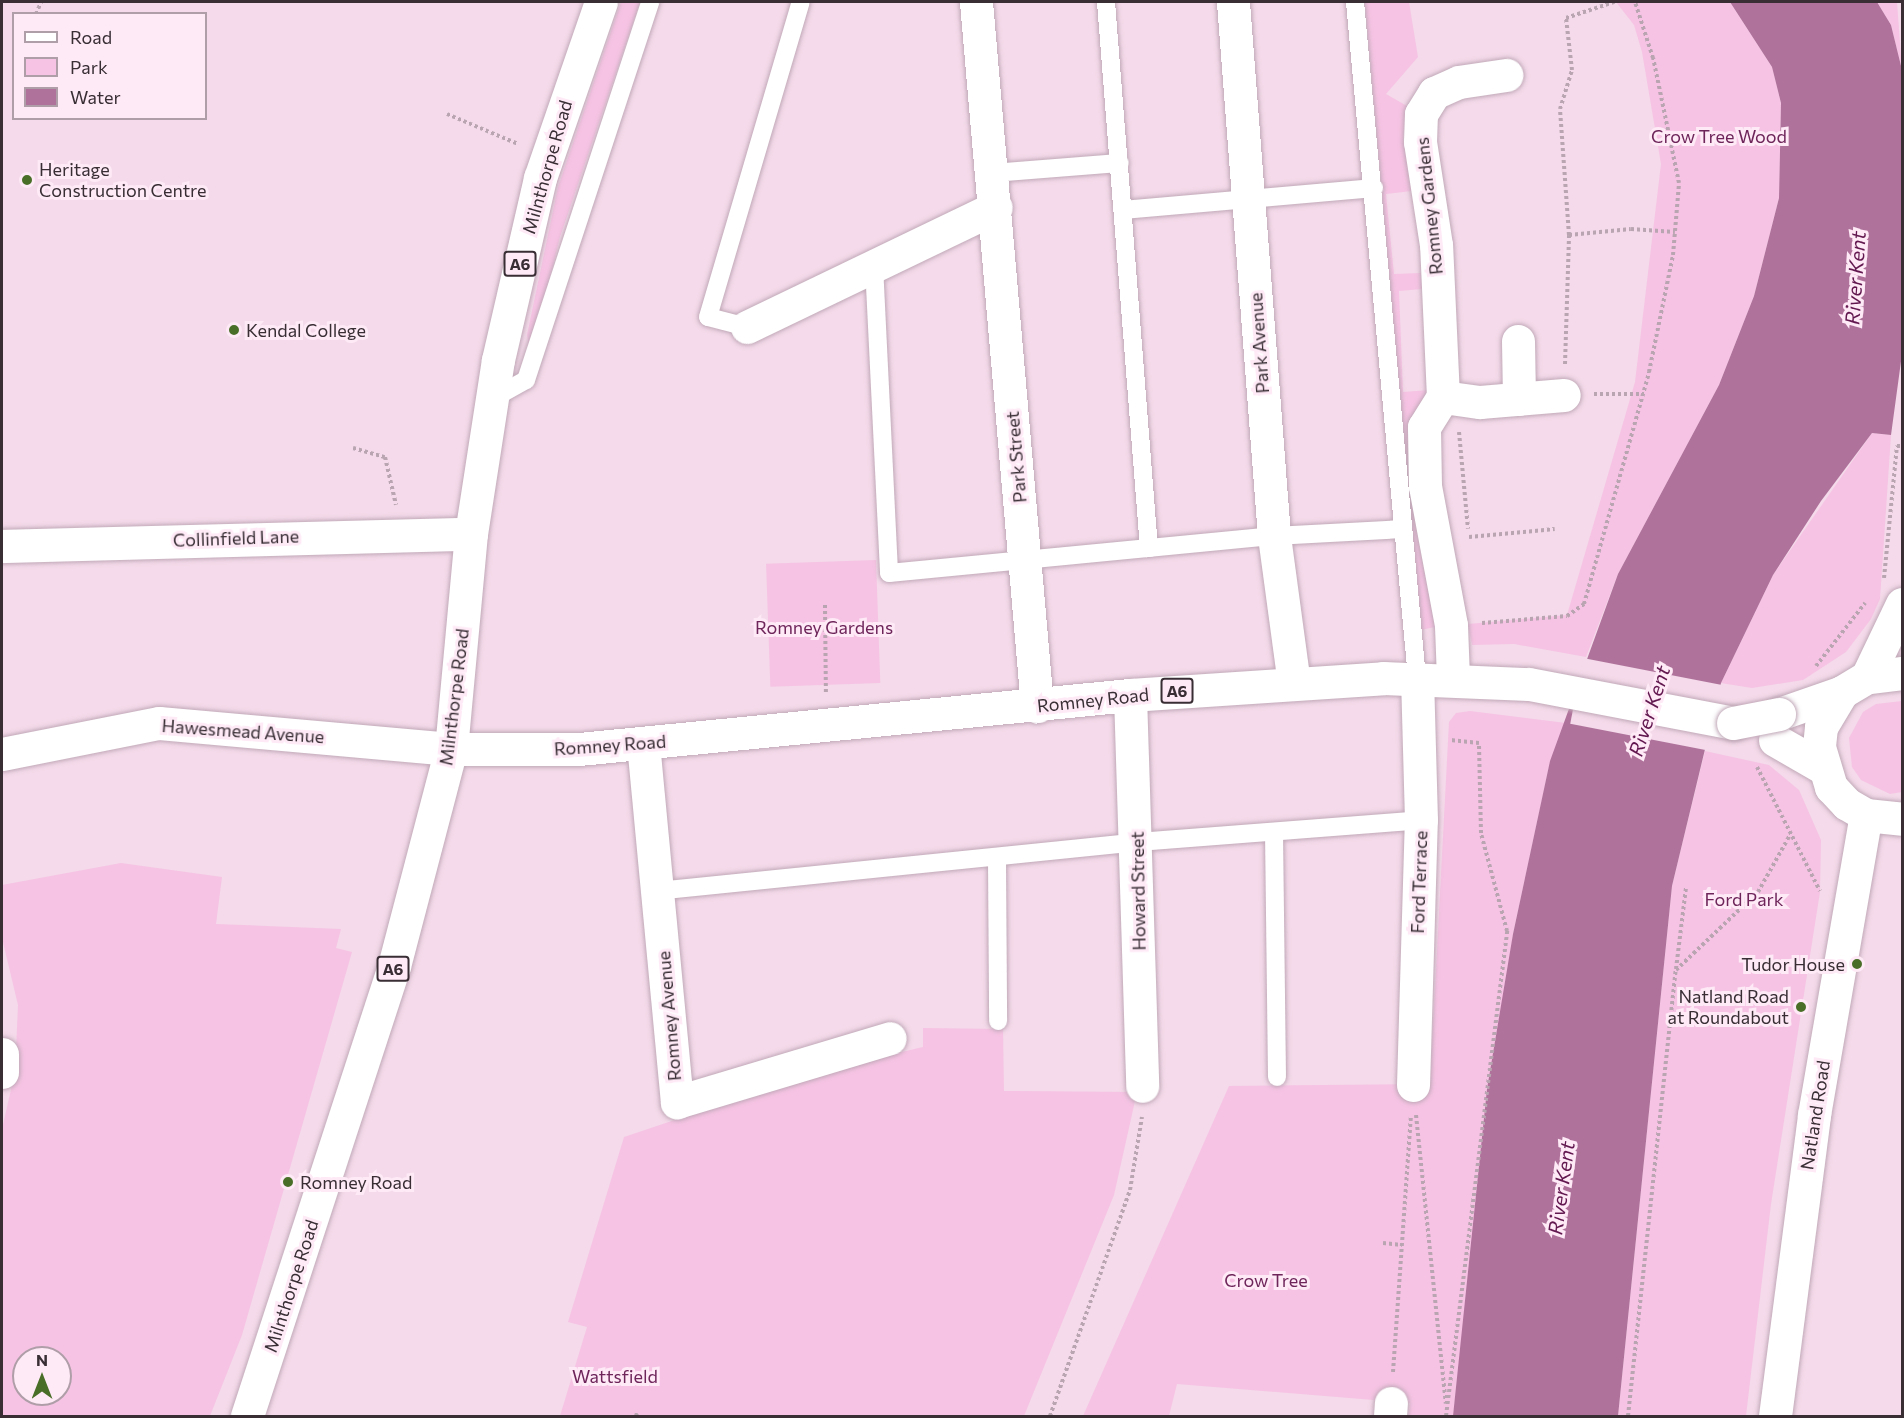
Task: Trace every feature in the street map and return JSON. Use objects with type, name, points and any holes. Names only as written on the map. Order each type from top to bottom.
[{"type":"main road","name":"Milnthorpe Road","points":[[247,1416],[394,966],[451,749],[471,534],[490,400],[548,156],[601,2]]},
{"type":"main road","name":"Park Street","points":[[976,2],[996,207],[1037,706]]},
{"type":"main road","name":"Park Avenue","points":[[1233,2],[1274,536],[1294,683]]},
{"type":"main road","name":"Romney Gardens","points":[[1443,397],[1436,245],[1420,142],[1421,114],[1434,93],[1459,82],[1506,75]]},
{"type":"main road","points":[[747,327],[996,207]]},
{"type":"main road","points":[[1518,341],[1519,399]]},
{"type":"main road","points":[[1453,678],[1450,625],[1425,486],[1424,427],[1443,397],[1480,402],[1564,395]]},
{"type":"main road","name":"Collinfield Lane","points":[[2,546],[471,534]]},
{"type":"main road","points":[[1902,604],[1854,685],[1821,727],[1822,767],[1839,796],[1866,815],[1902,819]]},
{"type":"main road","points":[[1777,727],[1854,685],[1902,673]]},
{"type":"main road","name":"Ford Terrace","points":[[1413,1085],[1421,820],[1417,678]]},
{"type":"main road","name":"Romney Road","points":[[451,749],[643,743],[1037,706],[1130,695],[1294,683],[1453,678],[1529,684],[1733,723],[1777,727],[1822,767]]},
{"type":"main road","name":"Howard Street","points":[[1130,695],[1137,842],[1142,1086]]},
{"type":"main road","name":"Hawesmead Avenue","points":[[2,754],[159,723],[451,749]]},
{"type":"main road","name":"Romney Avenue","points":[[643,743],[677,1102],[890,1038]]},
{"type":"main road","name":"Natland Road","points":[[1775,1416],[1814,1115],[1866,815]]},
{"type":"main road","points":[[2,1054],[2,1072]]},
{"type":"lane","points":[[490,400],[526,380],[650,2]]},
{"type":"lane","points":[[747,327],[708,317],[801,2]]},
{"type":"lane","points":[[1106,2],[1149,548]]},
{"type":"lane","points":[[1355,2],[1374,188],[1402,529],[1417,678]]},
{"type":"lane","points":[[992,173],[1120,163]]},
{"type":"lane","points":[[1123,210],[1374,188]]},
{"type":"lane","points":[[873,266],[889,573],[1024,558],[1274,536],[1402,529]]},
{"type":"lane","points":[[657,891],[997,859],[1137,842],[1421,820]]},
{"type":"lane","points":[[1274,832],[1277,1077]]},
{"type":"lane","points":[[997,859],[998,1021]]},
{"type":"path","points":[[1614,2],[1566,18],[1572,70],[1560,109],[1569,235],[1564,395],[1644,393]]},
{"type":"path","points":[[1450,625],[1567,616],[1584,604],[1644,393],[1675,232],[1679,183],[1635,2]]},
{"type":"path","points":[[447,114],[548,156]]},
{"type":"path","points":[[1569,235],[1631,229],[1675,232]]},
{"type":"path","points":[[353,448],[385,457],[403,535]]},
{"type":"path","points":[[1469,537],[1555,529]]},
{"type":"path","points":[[825,605],[826,725]]},
{"type":"path","points":[[1420,736],[1479,743],[1481,833],[1507,931],[1446,1414]]},
{"type":"path","points":[[1676,970],[1758,892],[1790,835]]},
{"type":"path","points":[[1628,1416],[1686,887]]},
{"type":"path","points":[[1413,1085],[1446,1414]]},
{"type":"path","points":[[1390,1410],[1413,1085]]},
{"type":"path","points":[[1050,1416],[1130,1190],[1142,1135],[1142,1086]]},
{"type":"path","points":[[1383,1243],[1402,1245]]},
{"type":"green space","points":[[621,2],[640,2],[560,237],[531,356],[527,335],[558,187]]},
{"type":"green space","points":[[1365,2],[1409,2],[1418,57],[1386,94],[1407,106],[1403,138],[1412,191],[1386,194],[1394,274],[1421,273],[1422,289],[1399,291],[1403,392],[1430,390],[1408,445],[1414,518],[1435,627],[1421,630]]},
{"type":"green space","name":"Crow Tree Wood","points":[[1616,2],[1730,2],[1772,67],[1781,103],[1779,198],[1754,296],[1719,385],[1618,574],[1586,657],[1514,644],[1472,645],[1468,624],[1567,615],[1635,382],[1661,164],[1642,52],[1634,25]]},
{"type":"green space","points":[[1877,2],[1897,2],[1902,70],[1891,25]]},
{"type":"green space","points":[[1872,433],[1891,435],[1880,599],[1871,619],[1846,652],[1803,680],[1752,688],[1721,683],[1773,575]]},
{"type":"green space","name":"Romney Gardens","points":[[876,560],[880,683],[770,687],[766,564]]},
{"type":"green space","points":[[1902,701],[1902,792],[1890,794],[1861,780],[1852,767],[1849,738],[1863,712],[1876,704]]},
{"type":"green space","name":"Crow Tree","points":[[1470,711],[1566,723],[1550,762],[1513,934],[1453,1416],[1409,1416],[1410,1403],[1177,1384],[1169,1416],[1083,1416],[1229,1086],[1430,1084],[1449,722],[1456,713]]},
{"type":"green space","name":"Ford Park","points":[[1705,751],[1769,765],[1799,790],[1821,840],[1820,892],[1771,1204],[1746,1416],[1618,1416],[1672,886]]},
{"type":"green space","points":[[121,863],[222,877],[216,924],[341,929],[336,948],[352,952],[242,1335],[210,1416],[2,1416],[2,1129],[15,1072],[18,1005],[2,938],[2,885]]},
{"type":"green space","name":"Wattsfield","points":[[923,1028],[1003,1029],[1004,1091],[1137,1092],[1114,1195],[1024,1416],[560,1416],[587,1327],[568,1322],[624,1137],[821,1071],[923,1047]]},
{"type":"water","name":"River Kent","points":[[1730,2],[1877,2],[1891,25],[1902,70],[1902,354],[1891,435],[1872,433],[1821,501],[1773,575],[1721,683],[1672,886],[1618,1416],[1453,1416],[1487,1089],[1513,934],[1550,761],[1618,574],[1719,385],[1754,296],[1779,198],[1781,103],[1772,67]]},
{"type":"pier","points":[[1583,658],[1723,685],[1711,751],[1570,724]]},
{"type":"place","name":"Heritage Construction Centre","points":[[27,180]]},
{"type":"place","name":"Kendal College","points":[[234,330]]},
{"type":"place","name":"Tudor House","points":[[1857,964]]},
{"type":"place","name":"Natland Road at Roundabout","points":[[1801,1007]]},
{"type":"place","name":"Romney Road","points":[[288,1182]]}]
